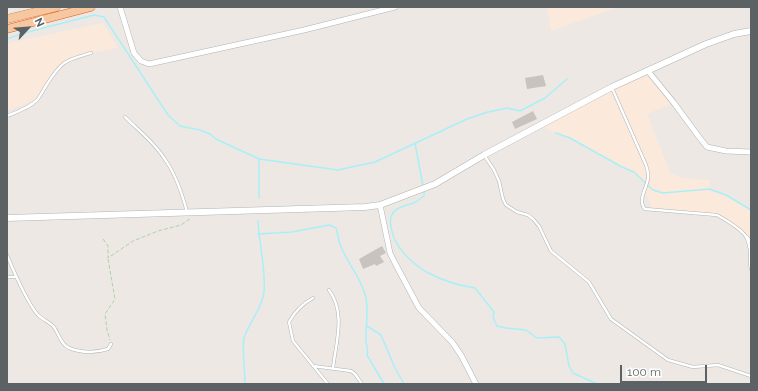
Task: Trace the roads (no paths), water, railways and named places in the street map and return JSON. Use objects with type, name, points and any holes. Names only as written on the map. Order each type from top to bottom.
[{"type":"highway","points":[[7,19],[56,7]]},
{"type":"highway","points":[[7,29],[92,7]]},
{"type":"street","points":[[120,7],[134,54],[141,62],[149,64],[304,30],[395,7]]},
{"type":"street","points":[[7,218],[364,207],[380,205],[435,184],[484,155],[612,87],[706,44],[734,34],[751,31]]},
{"type":"street","points":[[648,71],[707,147],[726,151],[751,152]]},
{"type":"street","points":[[380,205],[390,252],[419,308],[452,342],[461,355],[476,384]]},
{"type":"lane","points":[[7,116],[31,105],[38,99],[58,68],[63,63],[70,59],[91,53]]},
{"type":"lane","points":[[612,87],[646,165],[648,178],[641,200],[642,206],[645,209],[717,215],[724,219],[751,242]]},
{"type":"lane","points":[[125,117],[164,157],[179,185],[188,213]]},
{"type":"lane","points":[[484,155],[499,181],[503,200],[506,205],[517,212],[528,215],[533,219],[539,226],[551,250],[556,256],[589,282],[611,319],[668,360],[693,367],[718,365],[751,376]]},
{"type":"lane","points":[[745,236],[749,247],[751,269]]},
{"type":"lane","points":[[7,255],[16,276],[38,314],[52,325],[68,348],[90,353],[108,350],[111,344]]},
{"type":"lane","points":[[7,277],[16,276]]},
{"type":"lane","points":[[329,290],[339,312],[338,332],[332,368]]},
{"type":"lane","points":[[313,298],[301,306],[289,322],[290,332],[293,341],[328,384]]},
{"type":"lane","points":[[312,366],[351,371],[362,384]]},
{"type":"waterway","points":[[7,39],[24,33],[94,15],[104,17],[168,115],[180,126],[200,130],[210,134],[216,139],[259,159],[338,170],[375,162],[467,119],[488,112],[507,108],[520,111],[545,98],[567,79]]},
{"type":"waterway","points":[[556,133],[570,138],[622,167],[634,172],[653,190],[663,193],[709,189],[726,195],[751,210]]},
{"type":"waterway","points":[[415,143],[423,186]]},
{"type":"waterway","points":[[259,159],[259,198]]},
{"type":"waterway","points":[[424,190],[424,196],[416,202],[398,208],[390,219],[394,238],[400,249],[408,258],[428,273],[439,278],[463,286],[475,288],[494,312],[493,317],[497,326],[526,330],[537,338],[559,337],[565,344],[569,366],[573,373],[597,384]]},
{"type":"waterway","points":[[245,384],[243,342],[249,326],[261,304],[264,292],[264,274],[258,221]]},
{"type":"waterway","points":[[258,234],[292,232],[329,225],[336,228],[341,247],[365,294],[367,305],[367,355],[384,384]]},
{"type":"waterway","points":[[367,326],[381,335],[395,368],[404,384]]}]
